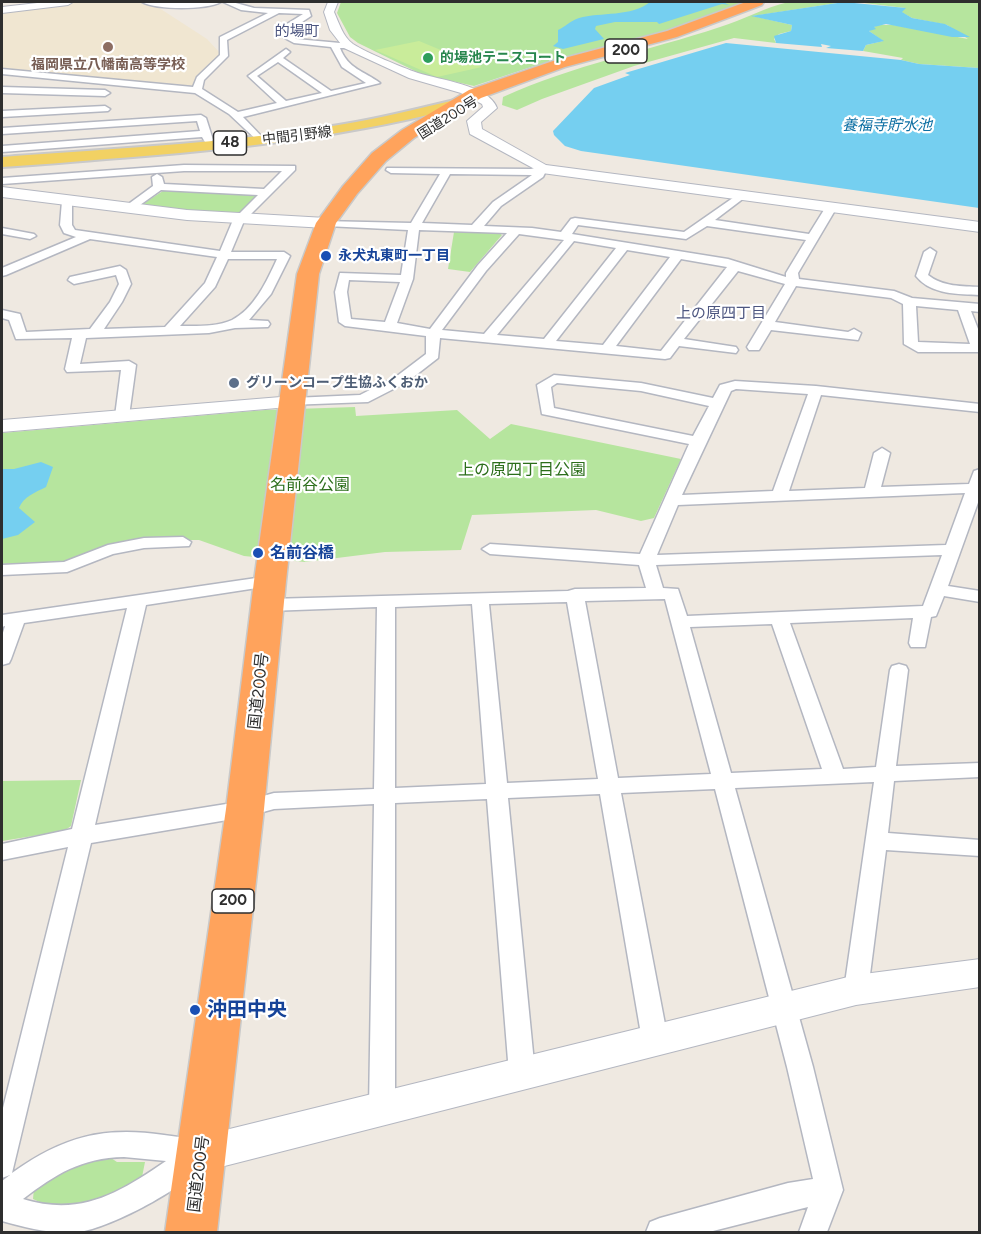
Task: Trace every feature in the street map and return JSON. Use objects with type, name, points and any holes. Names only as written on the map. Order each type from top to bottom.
[{"type":"highway","name":"国道200号","points":[[381,169],[379,157],[408,134],[456,105],[559,64],[694,27],[757,2]]},
{"type":"highway","name":"国道200号","points":[[191,1233],[245,809],[308,274],[326,223],[350,190],[437,125],[471,105],[478,96],[565,68],[696,32],[771,2]]},
{"type":"main road","name":"中間引野線","points":[[2,156],[207,137],[259,138],[368,120],[478,96]]},
{"type":"main road","name":"中間引野線","points":[[2,162],[259,138],[370,125],[456,105]]},
{"type":"main road","points":[[370,125],[405,126],[409,128],[408,134]]},
{"type":"street","points":[[2,10],[25,4],[68,2]]},
{"type":"street","points":[[146,2],[158,5],[188,6],[205,2],[217,6]]},
{"type":"street","points":[[227,2],[233,6],[309,14],[287,29],[284,34],[289,38],[341,46],[413,75],[478,96],[491,105],[474,121],[475,131],[542,169]]},
{"type":"street","points":[[237,115],[376,83],[363,79],[340,62],[341,46],[329,12],[333,2]]},
{"type":"street","points":[[197,90],[200,79],[225,56],[223,39],[276,12]]},
{"type":"street","points":[[285,105],[252,76],[282,55],[330,94]]},
{"type":"street","points":[[2,72],[197,90],[215,99],[237,115],[259,138]]},
{"type":"street","points":[[105,109],[97,104],[110,93],[127,84]]},
{"type":"street","points":[[2,90],[110,93]]},
{"type":"street","points":[[39,112],[46,93]]},
{"type":"street","points":[[2,114],[105,109]]},
{"type":"street","points":[[2,149],[105,145],[105,109]]},
{"type":"street","points":[[2,131],[201,118],[207,137]]},
{"type":"street","points":[[2,182],[156,170],[291,168],[239,220],[211,284],[169,330]]},
{"type":"street","points":[[381,169],[447,171],[542,169],[980,227]]},
{"type":"street","points":[[475,229],[497,204],[539,175],[542,169]]},
{"type":"street","points":[[156,170],[159,187]]},
{"type":"street","points":[[390,326],[407,279],[414,227],[447,171]]},
{"type":"street","points":[[129,208],[159,187],[267,192]]},
{"type":"street","points":[[2,192],[239,220],[516,230],[568,236],[729,263],[749,272],[793,281],[894,295],[909,302],[980,308]]},
{"type":"street","points":[[606,350],[686,236],[740,196]]},
{"type":"street","points":[[68,201],[66,225],[68,231],[86,237],[224,255],[284,256],[270,288],[244,318],[235,324]]},
{"type":"street","points":[[754,347],[793,281],[792,273],[831,207]]},
{"type":"street","points":[[488,337],[568,236],[575,221],[686,236]]},
{"type":"street","points":[[705,222],[813,238]]},
{"type":"street","points":[[2,426],[363,399],[402,379],[433,355],[433,333],[482,268],[516,230]]},
{"type":"street","points":[[2,231],[30,236]]},
{"type":"street","points":[[2,272],[86,237]]},
{"type":"street","points":[[547,344],[625,245]]},
{"type":"street","points":[[930,252],[922,276],[926,280],[948,288],[980,291]]},
{"type":"street","points":[[2,260],[19,265]]},
{"type":"street","points":[[407,279],[344,276],[341,292],[345,322],[433,333],[665,355],[732,269],[737,267]]},
{"type":"street","points":[[74,280],[120,270],[125,284],[116,303],[95,332]]},
{"type":"street","points":[[909,302],[911,345],[918,348]]},
{"type":"street","points":[[897,347],[978,348],[963,306]]},
{"type":"street","points":[[2,314],[15,317],[21,336],[209,329],[235,324],[263,324]]},
{"type":"street","points":[[766,325],[853,337]]},
{"type":"street","points":[[80,333],[72,369],[129,365],[122,416]]},
{"type":"street","points":[[676,342],[731,350]]},
{"type":"street","points":[[698,441],[547,411],[544,385],[554,379],[641,387],[716,402]]},
{"type":"street","points":[[656,592],[646,560],[698,441],[725,388],[735,386],[816,390],[980,408]]},
{"type":"street","points":[[780,495],[816,390]]},
{"type":"street","points":[[872,491],[882,453]]},
{"type":"street","points":[[673,500],[872,491],[978,483],[930,612],[680,622]]},
{"type":"street","points":[[2,570],[67,567],[108,550],[144,543],[183,542]]},
{"type":"street","points":[[490,549],[646,560],[668,557],[952,549]]},
{"type":"street","points":[[2,659],[9,620],[138,600],[270,585],[386,602],[575,594],[672,593],[800,1067],[829,1190],[813,1233]]},
{"type":"street","points":[[938,590],[980,597]]},
{"type":"street","points":[[575,594],[655,1040]]},
{"type":"street","points":[[480,598],[522,1072]]},
{"type":"street","points":[[2,1165],[138,600]]},
{"type":"street","points":[[382,1109],[386,602]]},
{"type":"street","points":[[918,643],[923,612]]},
{"type":"street","points":[[779,619],[835,776]]},
{"type":"street","points":[[856,990],[878,841],[884,775],[899,670]]},
{"type":"street","points":[[2,852],[80,836],[245,809],[274,801],[980,770]]},
{"type":"street","points":[[878,841],[980,848]]},
{"type":"street","points":[[2,1207],[51,1220],[80,1220],[138,1195],[201,1154],[856,990],[980,973]]},
{"type":"street","points":[[2,1197],[38,1170],[81,1149],[113,1144],[152,1146],[201,1154]]},
{"type":"street","points":[[660,1233],[789,1197],[829,1190]]},
{"type":"shaded area","name":"福岡県立八幡南高等学校","points":[[82,2],[153,4],[207,39],[221,54],[197,78],[193,87],[2,71],[2,12]]},
{"type":"green space","points":[[341,2],[744,2],[698,21],[657,34],[534,66],[474,86],[421,74],[358,43],[350,37],[337,13]]},
{"type":"green space","points":[[789,2],[844,2],[753,16],[792,25],[791,31],[779,34],[774,39],[776,43],[734,38],[634,66],[517,110],[502,105],[503,97],[556,76],[693,36]]},
{"type":"green space","points":[[856,2],[979,3],[979,68],[919,64],[901,60],[903,58],[863,51],[866,45],[883,41],[869,31],[877,25],[894,25],[968,39],[947,25],[912,18],[901,12],[905,8]]},
{"type":"green space","name":"的場池テニスコート","points":[[419,41],[482,67],[437,77],[375,50]]},
{"type":"green space","points":[[166,189],[258,196],[239,215],[232,216],[141,205]]},
{"type":"green space","points":[[454,232],[499,233],[502,235],[470,272],[448,269]]},
{"type":"green space","name":"名前谷公園","points":[[355,407],[356,416],[457,410],[490,439],[511,424],[681,459],[654,518],[641,521],[596,510],[472,515],[461,550],[385,552],[305,562],[244,556],[199,540],[145,540],[69,561],[2,564],[2,433],[265,410]]},
{"type":"green space","points":[[81,780],[71,826],[64,831],[2,841],[2,781]]},
{"type":"green space","points":[[108,1156],[117,1162],[145,1162],[141,1182],[84,1207],[46,1205],[33,1199],[34,1188],[56,1170]]},
{"type":"water","points":[[650,2],[728,2],[725,3],[729,5],[722,4],[659,24],[657,22],[615,22],[596,26],[595,29],[604,39],[563,49],[553,46],[558,42],[558,30],[576,19],[634,10]]},
{"type":"water","points":[[844,2],[906,8],[902,12],[912,18],[945,24],[970,37],[952,37],[886,24],[869,31],[884,41],[866,45],[863,51],[826,48],[831,46],[776,43],[774,36],[791,31],[792,25],[751,16]]},
{"type":"water","name":"養福寺貯水池","points":[[726,43],[901,60],[919,64],[979,68],[979,208],[581,151],[565,146],[554,135],[553,131],[594,88],[630,75],[625,73]]},
{"type":"water","points":[[41,462],[53,467],[46,487],[27,498],[19,508],[35,522],[18,535],[2,539],[2,469],[14,469]]},
{"type":"place","name":"福岡県立八幡南高等学校","points":[[108,47]]},
{"type":"place","name":"的場池テニスコート","points":[[428,58]]},
{"type":"place","name":"永犬丸東町一丁目","points":[[326,256]]},
{"type":"place","name":"グリーンコープ生協ふくおか","points":[[234,383]]},
{"type":"place","name":"名前谷橋","points":[[258,553]]},
{"type":"place","name":"沖田中央","points":[[195,1010]]},
{"type":"district","name":"的場町","points":[[297,32]]},
{"type":"district","name":"上の原四丁目","points":[[721,314]]},
{"type":"park label","name":"上の原四丁目公園","points":[[522,470]]}]
